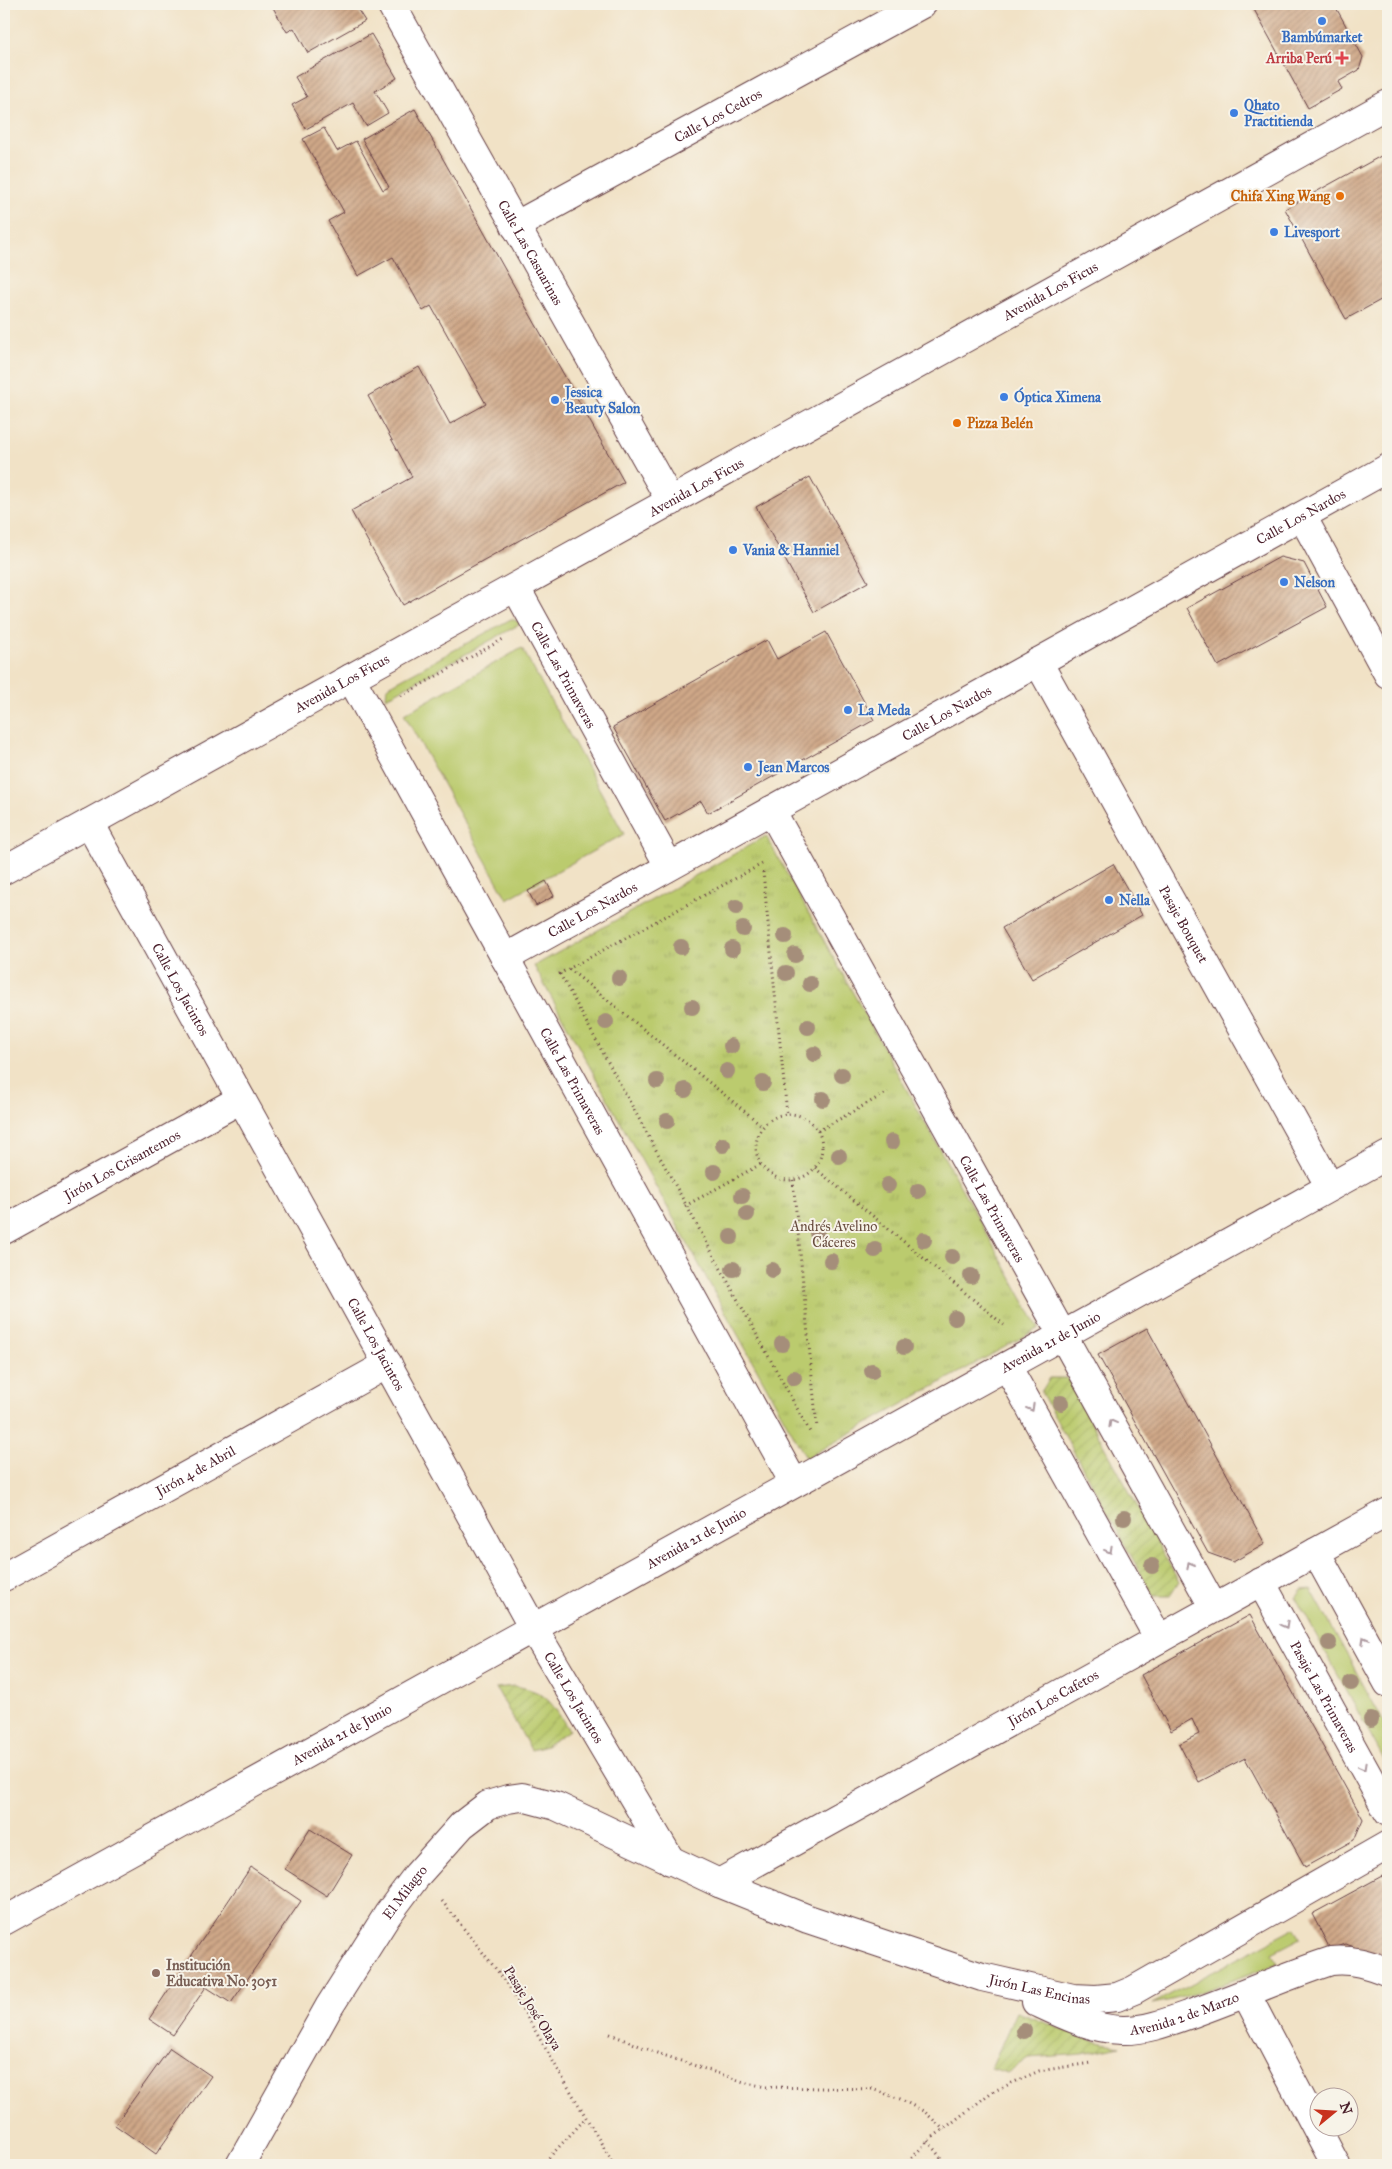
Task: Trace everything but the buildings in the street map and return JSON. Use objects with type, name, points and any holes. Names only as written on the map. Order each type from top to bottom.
[{"type":"street","name":"Calle Las Casuarinas","points":[[391,4],[671,502]]},
{"type":"street","name":"Calle Los Cedros","points":[[515,226],[922,4]]},
{"type":"street","name":"Avenida Los Ficus","points":[[4,870],[1388,104]]},
{"type":"street","name":"Calle Los Nardos","points":[[505,958],[1388,468]]},
{"type":"street","points":[[1302,516],[1388,674]]},
{"type":"street","name":"Calle Las Primaveras","points":[[516,588],[669,866]]},
{"type":"street","name":"Pasaje Bouquet","points":[[1038,662],[1330,1187]]},
{"type":"street","name":"Calle Las Primaveras","points":[[351,678],[794,1483]]},
{"type":"street","name":"Calle Las Primaveras","points":[[771,810],[1214,1608]]},
{"type":"street","name":"Calle Los Jacintos","points":[[89,823],[533,1628],[671,1861]]},
{"type":"street","name":"Jirón Los Crisantemos","points":[[4,1230],[240,1098]]},
{"type":"street","name":"Avenida 21 de Junio","points":[[4,1921],[1388,1154]]},
{"type":"street","name":"Jirón 4 de Abril","points":[[4,1577],[388,1364]]},
{"type":"street","points":[[1007,1366],[1159,1639]]},
{"type":"street","name":"Jirón Los Cafetos","points":[[718,1883],[1388,1512]]},
{"type":"street","points":[[1316,1552],[1388,1682]]},
{"type":"street","name":"Pasaje Las Primaveras","points":[[1261,1582],[1388,1812]]},
{"type":"street","name":"El Milagro","points":[[240,2165],[351,1971],[388,1914],[418,1874],[462,1825],[478,1812],[498,1802],[522,1797],[556,1806],[671,1861]]},
{"type":"street","name":"Jirón Las Encinas","points":[[671,1861],[718,1883],[808,1919],[982,1977],[1073,1998],[1096,1999],[1117,1997],[1134,1990],[1388,1845]]},
{"type":"street","name":"Avenida 2 de Marzo","points":[[982,1977],[1068,2017],[1098,2027],[1124,2030],[1153,2026],[1246,1994],[1331,1961],[1347,1960],[1363,1963],[1388,1972]]},
{"type":"street","points":[[1246,1994],[1336,2165]]},
{"type":"path","points":[[396,699],[508,637]]},
{"type":"path","points":[[551,978],[767,861]]},
{"type":"path","points":[[762,864],[787,1114]]},
{"type":"path","points":[[569,969],[763,1126]]},
{"type":"path","points":[[560,974],[813,1438]]},
{"type":"path","points":[[818,1131],[896,1088]]},
{"type":"path","points":[[787,1114],[805,1118],[818,1131],[822,1141],[822,1150],[815,1168],[808,1174],[793,1180],[775,1177],[760,1164],[757,1155],[756,1144],[763,1126],[770,1120],[787,1114]]},
{"type":"path","points":[[679,1210],[760,1164]]},
{"type":"path","points":[[815,1168],[1004,1325]]},
{"type":"path","points":[[793,1180],[817,1428]]},
{"type":"path","name":"Pasaje José Olaya","points":[[418,1874],[462,1925],[507,1983],[614,2165]]},
{"type":"path","points":[[610,2034],[657,2053],[747,2083],[766,2087],[872,2089],[900,2099],[925,2112],[944,2130]]},
{"type":"path","points":[[905,2165],[928,2142],[992,2092],[1039,2071]]},
{"type":"path","points":[[542,2165],[586,2118]]},
{"type":"path","points":[[928,2142],[946,2165]]},
{"type":"green space","points":[[511,619],[522,623],[386,698],[387,687]]},
{"type":"green space","points":[[522,648],[624,834],[507,899],[404,714]]},
{"type":"green space","name":"Andrés Avelino Cáceres","points":[[766,836],[1039,1328],[806,1458],[534,966]]},
{"type":"green space","points":[[1050,1378],[1067,1378],[1179,1582],[1170,1596],[1153,1596],[1041,1392]]},
{"type":"green space","points":[[1311,1589],[1388,1730],[1388,1767],[1296,1598],[1302,1590]]},
{"type":"green space","points":[[514,1686],[542,1695],[553,1706],[569,1730],[546,1746],[531,1750],[496,1688]]},
{"type":"green space","points":[[1296,1928],[1301,1938],[1272,1953],[1277,1963],[1199,1992],[1152,2004]]},
{"type":"green space","points":[[1016,2012],[1094,2041],[1120,2046],[1083,2054],[1028,2058],[1007,2073],[991,2068]]},
{"type":"place","name":"Bambúmarket","points":[[1322,21]]},
{"type":"place","name":"Arriba Perú","points":[[1342,58]]},
{"type":"place","name":"Qhato Practitienda","points":[[1234,113]]},
{"type":"place","name":"Chifa Xing Wang","points":[[1340,196]]},
{"type":"place","name":"Livesport","points":[[1274,232]]},
{"type":"place","name":"Óptica Ximena","points":[[1004,397]]},
{"type":"place","name":"Jessica Beauty Salon","points":[[555,400]]},
{"type":"place","name":"Pizza Belén","points":[[957,423]]},
{"type":"place","name":"Vania & Hanniel","points":[[733,550]]},
{"type":"place","name":"Nelson","points":[[1284,582]]},
{"type":"place","name":"La Meda","points":[[848,710]]},
{"type":"place","name":"Jean Marcos","points":[[748,767]]},
{"type":"place","name":"Nella","points":[[1109,900]]},
{"type":"place","name":"Institución Educativa No. 3051","points":[[156,1973]]}]
